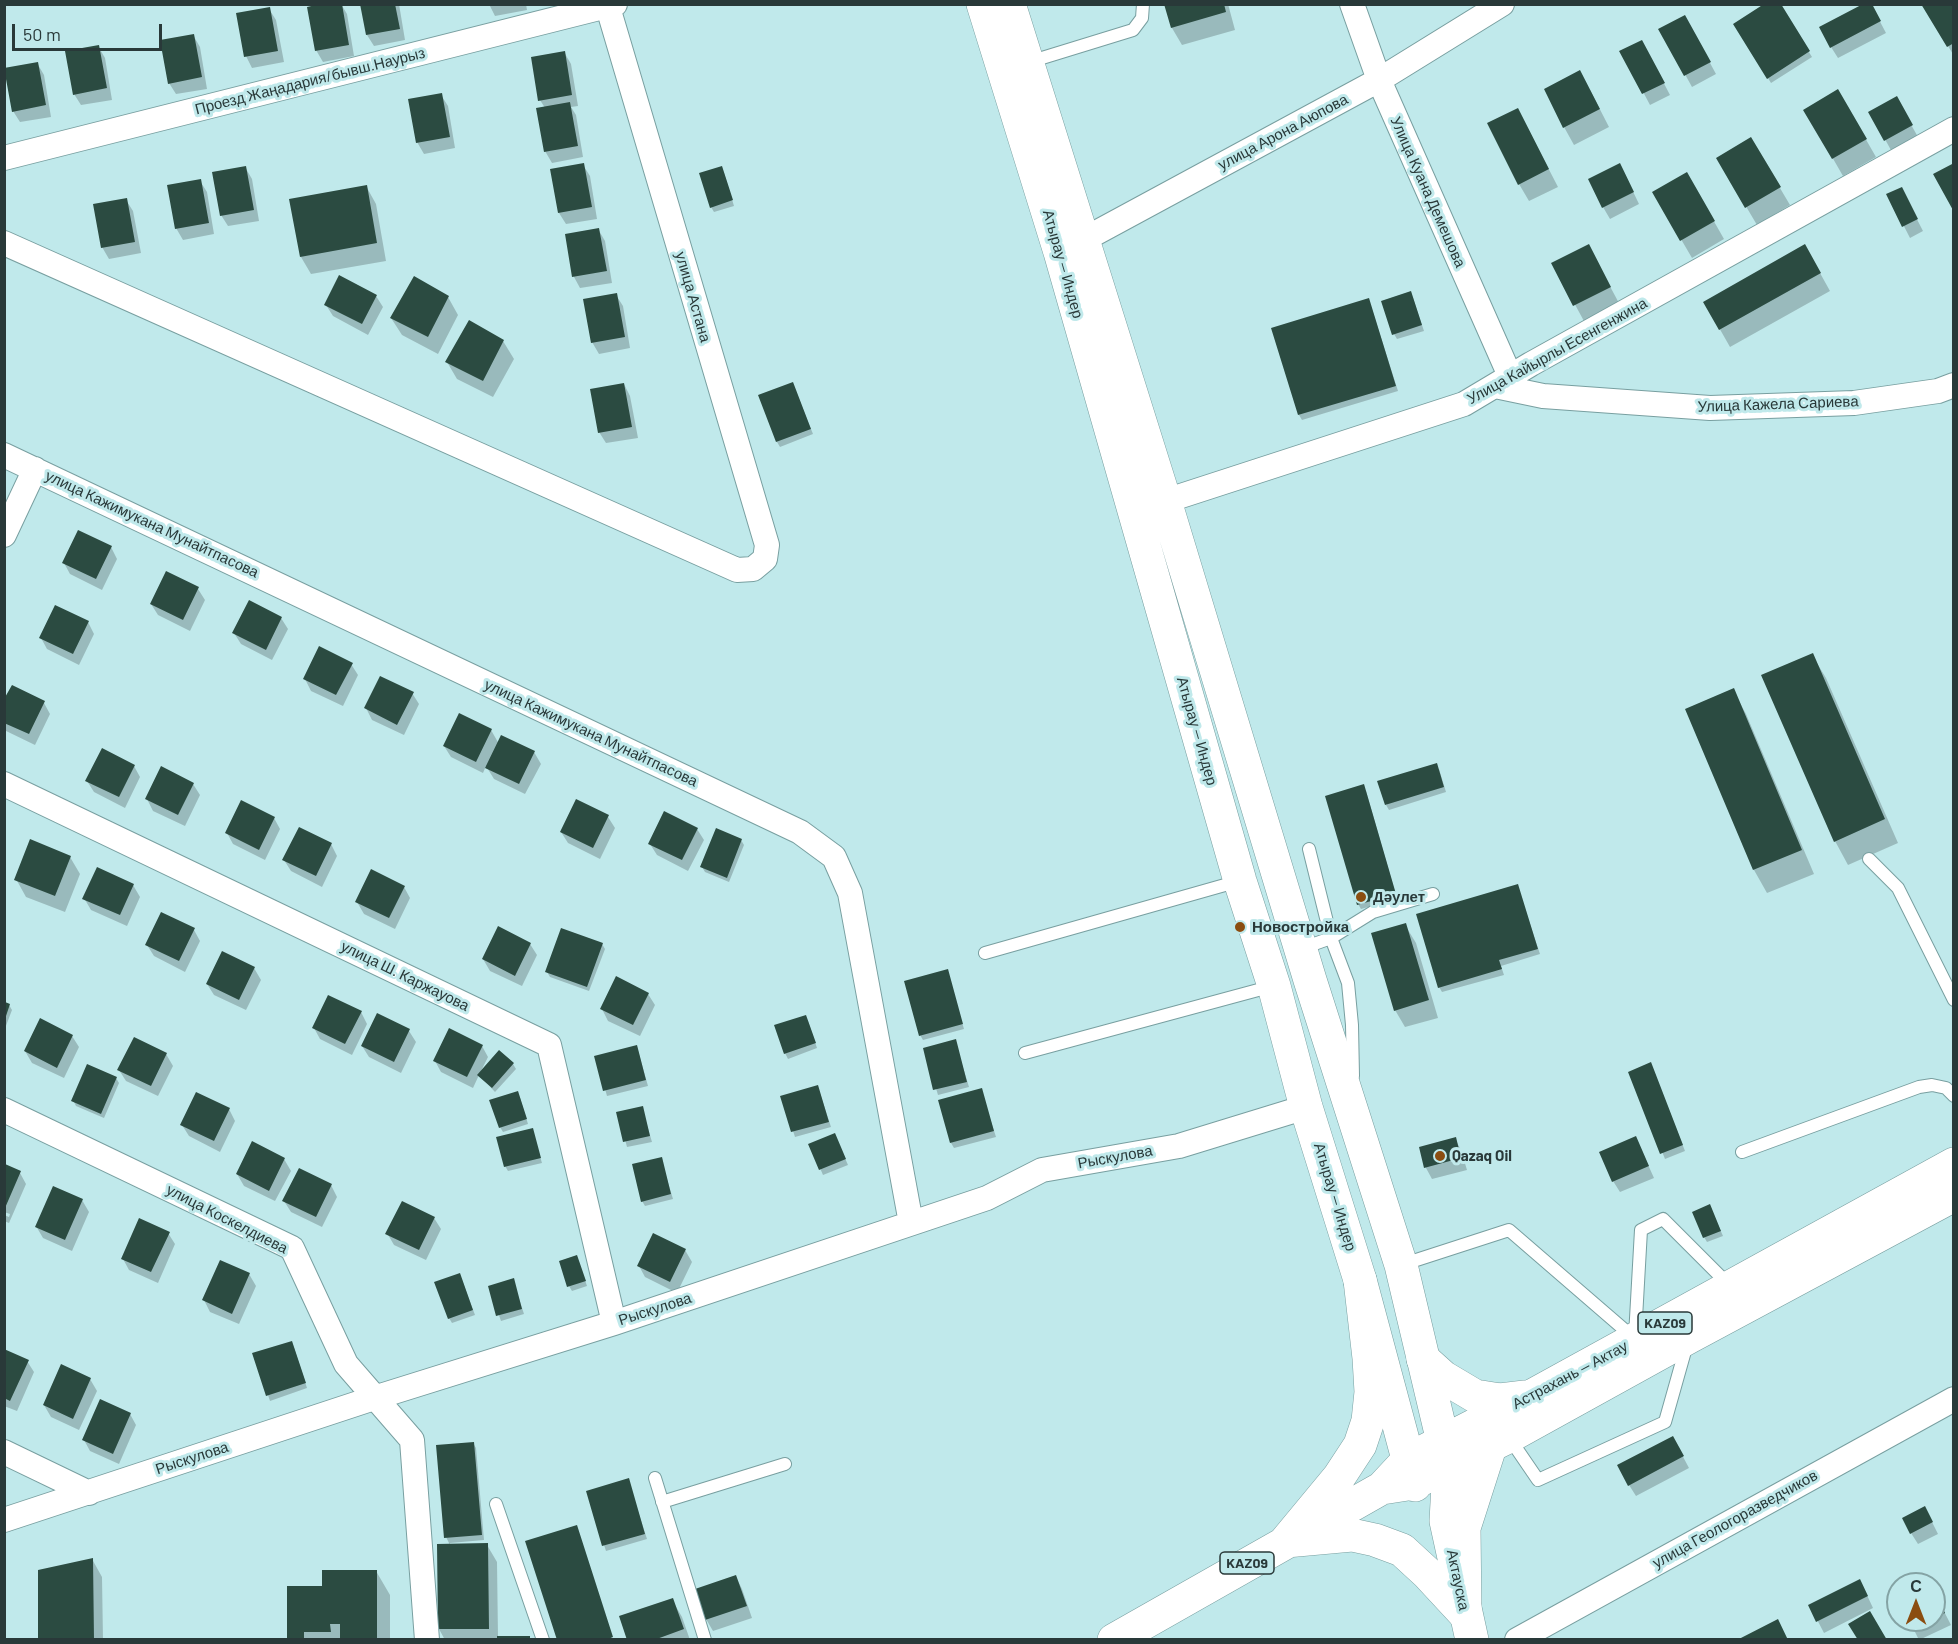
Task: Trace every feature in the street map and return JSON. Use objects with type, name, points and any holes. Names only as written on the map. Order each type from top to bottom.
[{"type":"main road","name":"Атырау — Индер","points":[[983,4],[1165,501],[1346,1096],[1354,1114],[1401,1265],[1446,1454]]},
{"type":"main road","name":"Атырау — Индер","points":[[1009,4],[1028,62],[1133,511],[1240,881],[1274,986],[1306,1107],[1360,1280],[1411,1471]]},
{"type":"main road","name":"Астрахань — Актау","points":[[1114,1640],[1286,1541],[1446,1454],[1530,1397],[1953,1164]]},
{"type":"main road","name":"Астрахань — Актау","points":[[1446,1454],[1499,1442],[1953,1195]]},
{"type":"main road","points":[[1286,1541],[1339,1477],[1360,1445],[1368,1421],[1371,1392],[1360,1280]]},
{"type":"main road","points":[[1423,1359],[1443,1377],[1475,1396],[1500,1400],[1530,1397]]},
{"type":"main road","points":[[1468,1627],[1464,1528],[1499,1442]]},
{"type":"main road","name":"Актауска","points":[[1446,1454],[1446,1521],[1468,1627]]},
{"type":"main road","name":"Актауска","points":[[1411,1471],[1446,1521]]},
{"type":"main road","points":[[1286,1541],[1352,1535],[1375,1540],[1402,1550],[1427,1572],[1468,1627]]},
{"type":"street","name":"Улица Куана Демешова","points":[[1352,4],[1379,80],[1502,381]]},
{"type":"street","name":"улица Арона Аюпова","points":[[1072,246],[1379,80],[1502,4]]},
{"type":"street","name":"Проезд Жаңадария/бывш.Наурыз","points":[[4,158],[610,5]]},
{"type":"street","name":"улица Астана","points":[[4,243],[737,570],[753,568],[765,559],[766,545],[610,5]]},
{"type":"street","name":"Улица Кайырлы Есенгенжина","points":[[1133,511],[1464,404],[1953,129]]},
{"type":"street","name":"Улица Кажела Сариева","points":[[1502,381],[1543,396],[1710,408],[1854,403],[1938,391],[1953,385]]},
{"type":"street","name":"улица Кажимукана Мунайтпасова","points":[[4,455],[800,832],[834,857],[849,893],[911,1223]]},
{"type":"street","points":[[4,535],[35,469]]},
{"type":"street","name":"улица Ш. Каржауова","points":[[4,784],[549,1045],[614,1323]]},
{"type":"street","name":"Рыскулова","points":[[4,1520],[374,1398],[614,1323],[987,1198],[1042,1170],[1179,1146],[1306,1107]]},
{"type":"street","name":"улица Коскелдиева","points":[[4,1110],[291,1248],[346,1364],[412,1440],[427,1640]]},
{"type":"street","name":"улица Геологоразведчиков","points":[[1518,1640],[1953,1399]]},
{"type":"street","points":[[4,1452],[89,1493]]},
{"type":"lane","points":[[1028,62],[1133,30],[1142,18],[1143,4]]},
{"type":"lane","points":[[1309,849],[1331,938],[1348,983],[1352,1025],[1354,1114]]},
{"type":"lane","points":[[1869,859],[1898,888],[1953,1000]]},
{"type":"lane","points":[[985,953],[1240,881]]},
{"type":"lane","points":[[1301,949],[1331,938],[1372,912],[1433,894]]},
{"type":"lane","points":[[1025,1053],[1274,986]]},
{"type":"lane","points":[[1742,1152],[1919,1087],[1932,1085],[1946,1088],[1953,1096]]},
{"type":"lane","points":[[1635,1339],[1641,1230],[1663,1219],[1731,1287]]},
{"type":"lane","points":[[1401,1265],[1509,1230],[1635,1339]]},
{"type":"lane","points":[[1499,1442],[1538,1480],[1665,1422],[1689,1337]]},
{"type":"lane","points":[[662,1502],[785,1464]]},
{"type":"lane","points":[[655,1478],[705,1640]]},
{"type":"lane","points":[[496,1504],[543,1640]]},
{"type":"building","points":[[320,4],[342,4],[349,45],[315,51],[307,7]]},
{"type":"building","points":[[360,4],[395,4],[400,29],[366,35]]},
{"type":"building","points":[[1164,4],[1224,4],[1226,12],[1171,28]]},
{"type":"building","points":[[1764,4],[1781,4],[1810,51],[1767,79],[1733,24]]},
{"type":"building","points":[[1863,4],[1872,4],[1881,21],[1830,48],[1819,27]]},
{"type":"building","points":[[1921,4],[1954,4],[1954,43],[1947,47]]},
{"type":"building","points":[[270,7],[278,51],[244,57],[236,13]]},
{"type":"building","points":[[1685,15],[1711,62],[1684,76],[1658,29]]},
{"type":"building","points":[[194,34],[202,77],[168,84],[160,40]]},
{"type":"building","points":[[1642,40],[1665,83],[1642,94],[1619,51]]},
{"type":"building","points":[[99,45],[107,88],[73,95],[65,51]]},
{"type":"building","points":[[565,51],[572,95],[538,101],[531,57]]},
{"type":"building","points":[[38,62],[46,105],[12,112],[4,68]]},
{"type":"building","points":[[1580,70],[1600,109],[1563,128],[1544,89]]},
{"type":"building","points":[[1838,89],[1867,139],[1832,159],[1803,110]]},
{"type":"building","points":[[442,93],[450,137],[416,143],[408,99]]},
{"type":"building","points":[[1897,96],[1913,125],[1884,141],[1868,112]]},
{"type":"building","points":[[570,102],[578,146],[544,152],[536,108]]},
{"type":"building","points":[[1518,108],[1549,169],[1518,185],[1487,123]]},
{"type":"building","points":[[1751,137],[1781,187],[1745,208],[1716,158]]},
{"type":"building","points":[[584,163],[592,207],[558,213],[550,169]]},
{"type":"building","points":[[1620,163],[1634,192],[1602,208],[1588,179]]},
{"type":"building","points":[[1954,163],[1954,212],[1933,174]]},
{"type":"building","points":[[246,166],[254,210],[220,216],[212,172]]},
{"type":"building","points":[[722,166],[733,200],[710,208],[699,173]]},
{"type":"building","points":[[1687,172],[1715,221],[1680,241],[1652,192]]},
{"type":"building","points":[[201,179],[209,223],[175,229],[167,185]]},
{"type":"building","points":[[367,185],[377,243],[300,257],[289,199]]},
{"type":"building","points":[[1902,187],[1918,219],[1902,227],[1886,194]]},
{"type":"building","points":[[127,198],[135,242],[101,248],[93,204]]},
{"type":"building","points":[[599,228],[607,271],[572,277],[565,234]]},
{"type":"building","points":[[1589,244],[1611,287],[1573,306],[1551,263]]},
{"type":"building","points":[[1805,244],[1821,273],[1719,330],[1703,302]]},
{"type":"building","points":[[339,275],[377,295],[362,324],[324,305]]},
{"type":"building","points":[[414,276],[449,296],[428,337],[390,318]]},
{"type":"building","points":[[1411,291],[1422,325],[1392,335],[1381,301]]},
{"type":"building","points":[[617,293],[625,337],[591,343],[583,299]]},
{"type":"building","points":[[1369,298],[1396,386],[1298,415],[1271,328]]},
{"type":"building","points":[[469,320],[504,340],[483,381],[445,362]]},
{"type":"building","points":[[793,382],[811,429],[776,442],[758,395]]},
{"type":"building","points":[[624,383],[632,427],[598,433],[590,389]]},
{"type":"building","points":[[78,530],[112,546],[96,579],[62,563]]},
{"type":"building","points":[[166,571],[199,587],[183,620],[150,604]]},
{"type":"building","points":[[249,600],[282,617],[266,650],[232,633]]},
{"type":"building","points":[[55,605],[89,621],[73,654],[39,638]]},
{"type":"building","points":[[319,646],[353,663],[336,695],[303,679]]},
{"type":"building","points":[[1813,653],[1885,819],[1834,842],[1761,675]]},
{"type":"building","points":[[380,676],[414,692],[397,725],[364,708]]},
{"type":"building","points":[[12,685],[45,701],[29,734],[4,723],[4,699]]},
{"type":"building","points":[[1734,688],[1802,850],[1753,870],[1685,709]]},
{"type":"building","points":[[459,713],[492,729],[476,762],[443,746]]},
{"type":"building","points":[[501,735],[535,751],[519,784],[485,768]]},
{"type":"building","points":[[102,748],[135,765],[119,797],[85,781]]},
{"type":"building","points":[[1437,763],[1444,787],[1385,805],[1377,781]]},
{"type":"building","points":[[161,766],[194,783],[178,815],[145,799]]},
{"type":"building","points":[[1364,784],[1396,894],[1357,905],[1325,796]]},
{"type":"building","points":[[576,799],[609,815],[593,848],[560,832]]},
{"type":"building","points":[[241,800],[275,817],[259,850],[225,833]]},
{"type":"building","points":[[664,811],[698,828],[682,860],[648,844]]},
{"type":"building","points":[[299,827],[332,843],[316,876],[282,860]]},
{"type":"building","points":[[716,828],[742,839],[727,878],[700,867]]},
{"type":"building","points":[[30,839],[71,856],[55,896],[14,880]]},
{"type":"building","points":[[97,867],[134,884],[120,915],[82,899]]},
{"type":"building","points":[[371,869],[405,886],[389,918],[355,902]]},
{"type":"building","points":[[1518,884],[1538,949],[1499,960],[1502,969],[1438,988],[1416,914]]},
{"type":"building","points":[[161,912],[195,928],[179,961],[145,945]]},
{"type":"building","points":[[1406,923],[1429,1000],[1394,1011],[1371,933]]},
{"type":"building","points":[[498,926],[531,943],[515,976],[482,959]]},
{"type":"building","points":[[561,928],[603,943],[587,987],[545,972]]},
{"type":"building","points":[[222,951],[255,967],[239,1000],[206,984]]},
{"type":"building","points":[[948,969],[963,1024],[919,1036],[904,981]]},
{"type":"building","points":[[616,976],[649,993],[633,1025],[600,1009]]},
{"type":"building","points":[[328,995],[362,1011],[345,1044],[312,1028]]},
{"type":"building","points":[[5,1002],[10,1004],[5,1019]]},
{"type":"building","points":[[377,1013],[410,1029],[394,1062],[361,1046]]},
{"type":"building","points":[[806,1015],[816,1043],[784,1054],[774,1025]]},
{"type":"building","points":[[40,1018],[73,1035],[57,1068],[24,1051]]},
{"type":"building","points":[[449,1028],[483,1045],[467,1077],[433,1061]]},
{"type":"building","points":[[134,1037],[167,1053],[151,1086],[117,1070]]},
{"type":"building","points":[[956,1039],[967,1082],[933,1090],[923,1048]]},
{"type":"building","points":[[637,1045],[646,1080],[603,1091],[594,1056]]},
{"type":"building","points":[[499,1050],[514,1063],[492,1088],[477,1075]]},
{"type":"building","points":[[1651,1062],[1683,1145],[1660,1154],[1628,1072]]},
{"type":"building","points":[[87,1064],[117,1077],[101,1114],[71,1101]]},
{"type":"building","points":[[818,1085],[829,1122],[791,1132],[780,1096]]},
{"type":"building","points":[[982,1088],[994,1131],[950,1143],[938,1100]]},
{"type":"building","points":[[518,1091],[527,1119],[499,1128],[489,1100]]},
{"type":"building","points":[[196,1092],[230,1108],[214,1141],[180,1125]]},
{"type":"building","points":[[643,1106],[650,1136],[623,1142],[616,1112]]},
{"type":"building","points":[[533,1128],[541,1158],[504,1167],[496,1137]]},
{"type":"building","points":[[835,1133],[846,1159],[819,1170],[808,1144]]},
{"type":"building","points":[[1636,1136],[1649,1166],[1612,1182],[1599,1152]]},
{"type":"building","points":[[1456,1137],[1461,1158],[1424,1168],[1419,1147]]},
{"type":"building","points":[[252,1141],[285,1158],[269,1191],[236,1174]]},
{"type":"building","points":[[662,1157],[671,1194],[641,1202],[632,1164]]},
{"type":"building","points":[[5,1164],[21,1171],[5,1208]]},
{"type":"building","points":[[299,1168],[332,1184],[316,1217],[282,1201]]},
{"type":"building","points":[[53,1186],[83,1199],[65,1240],[35,1227]]},
{"type":"building","points":[[402,1201],[435,1217],[419,1250],[385,1234]]},
{"type":"building","points":[[1710,1204],[1721,1231],[1703,1238],[1692,1212]]},
{"type":"building","points":[[139,1218],[170,1232],[151,1272],[121,1259]]},
{"type":"building","points":[[653,1233],[686,1249],[670,1282],[637,1266]]},
{"type":"building","points":[[577,1255],[586,1281],[567,1287],[559,1261]]},
{"type":"building","points":[[220,1260],[250,1273],[232,1314],[202,1300]]},
{"type":"building","points":[[460,1273],[473,1310],[448,1319],[434,1282]]},
{"type":"building","points":[[514,1278],[522,1309],[496,1316],[488,1286]]},
{"type":"building","points":[[292,1341],[306,1383],[266,1396],[252,1353]]},
{"type":"building","points":[[4,1349],[29,1360],[10,1401],[4,1398]]},
{"type":"building","points":[[61,1364],[91,1378],[73,1419],[43,1405]]},
{"type":"building","points":[[100,1399],[131,1413],[113,1454],[82,1440]]},
{"type":"building","points":[[1673,1436],[1684,1456],[1628,1486],[1617,1465]]},
{"type":"building","points":[[474,1442],[482,1535],[444,1538],[436,1445]]},
{"type":"building","points":[[629,1478],[645,1534],[602,1546],[586,1491]]},
{"type":"building","points":[[1925,1506],[1933,1522],[1910,1534],[1902,1518]]},
{"type":"building","points":[[577,1525],[613,1637],[606,1640],[557,1640],[525,1541]]},
{"type":"building","points":[[488,1543],[489,1629],[438,1629],[437,1544]]},
{"type":"building","points":[[93,1558],[94,1640],[38,1639],[38,1570]]},
{"type":"building","points":[[322,1570],[377,1570],[377,1640],[340,1640],[340,1624],[330,1624],[331,1632],[304,1632],[304,1640],[287,1640],[287,1586],[322,1586]]},
{"type":"building","points":[[736,1575],[747,1606],[705,1620],[695,1589]]},
{"type":"building","points":[[1860,1579],[1868,1596],[1816,1622],[1808,1605]]},
{"type":"building","points":[[673,1598],[684,1629],[654,1640],[627,1640],[619,1616]]},
{"type":"building","points":[[1870,1611],[1887,1640],[1858,1640],[1848,1624]]},
{"type":"building","points":[[1778,1619],[1788,1640],[1737,1640]]},
{"type":"building","points":[[497,1636],[530,1636],[530,1640],[497,1640]]},
{"type":"place","name":"Дәулет","points":[[1361,897]]},
{"type":"place","name":"Новостройка","points":[[1240,927]]},
{"type":"place","name":"Qazaq Oil","points":[[1440,1156]]}]
